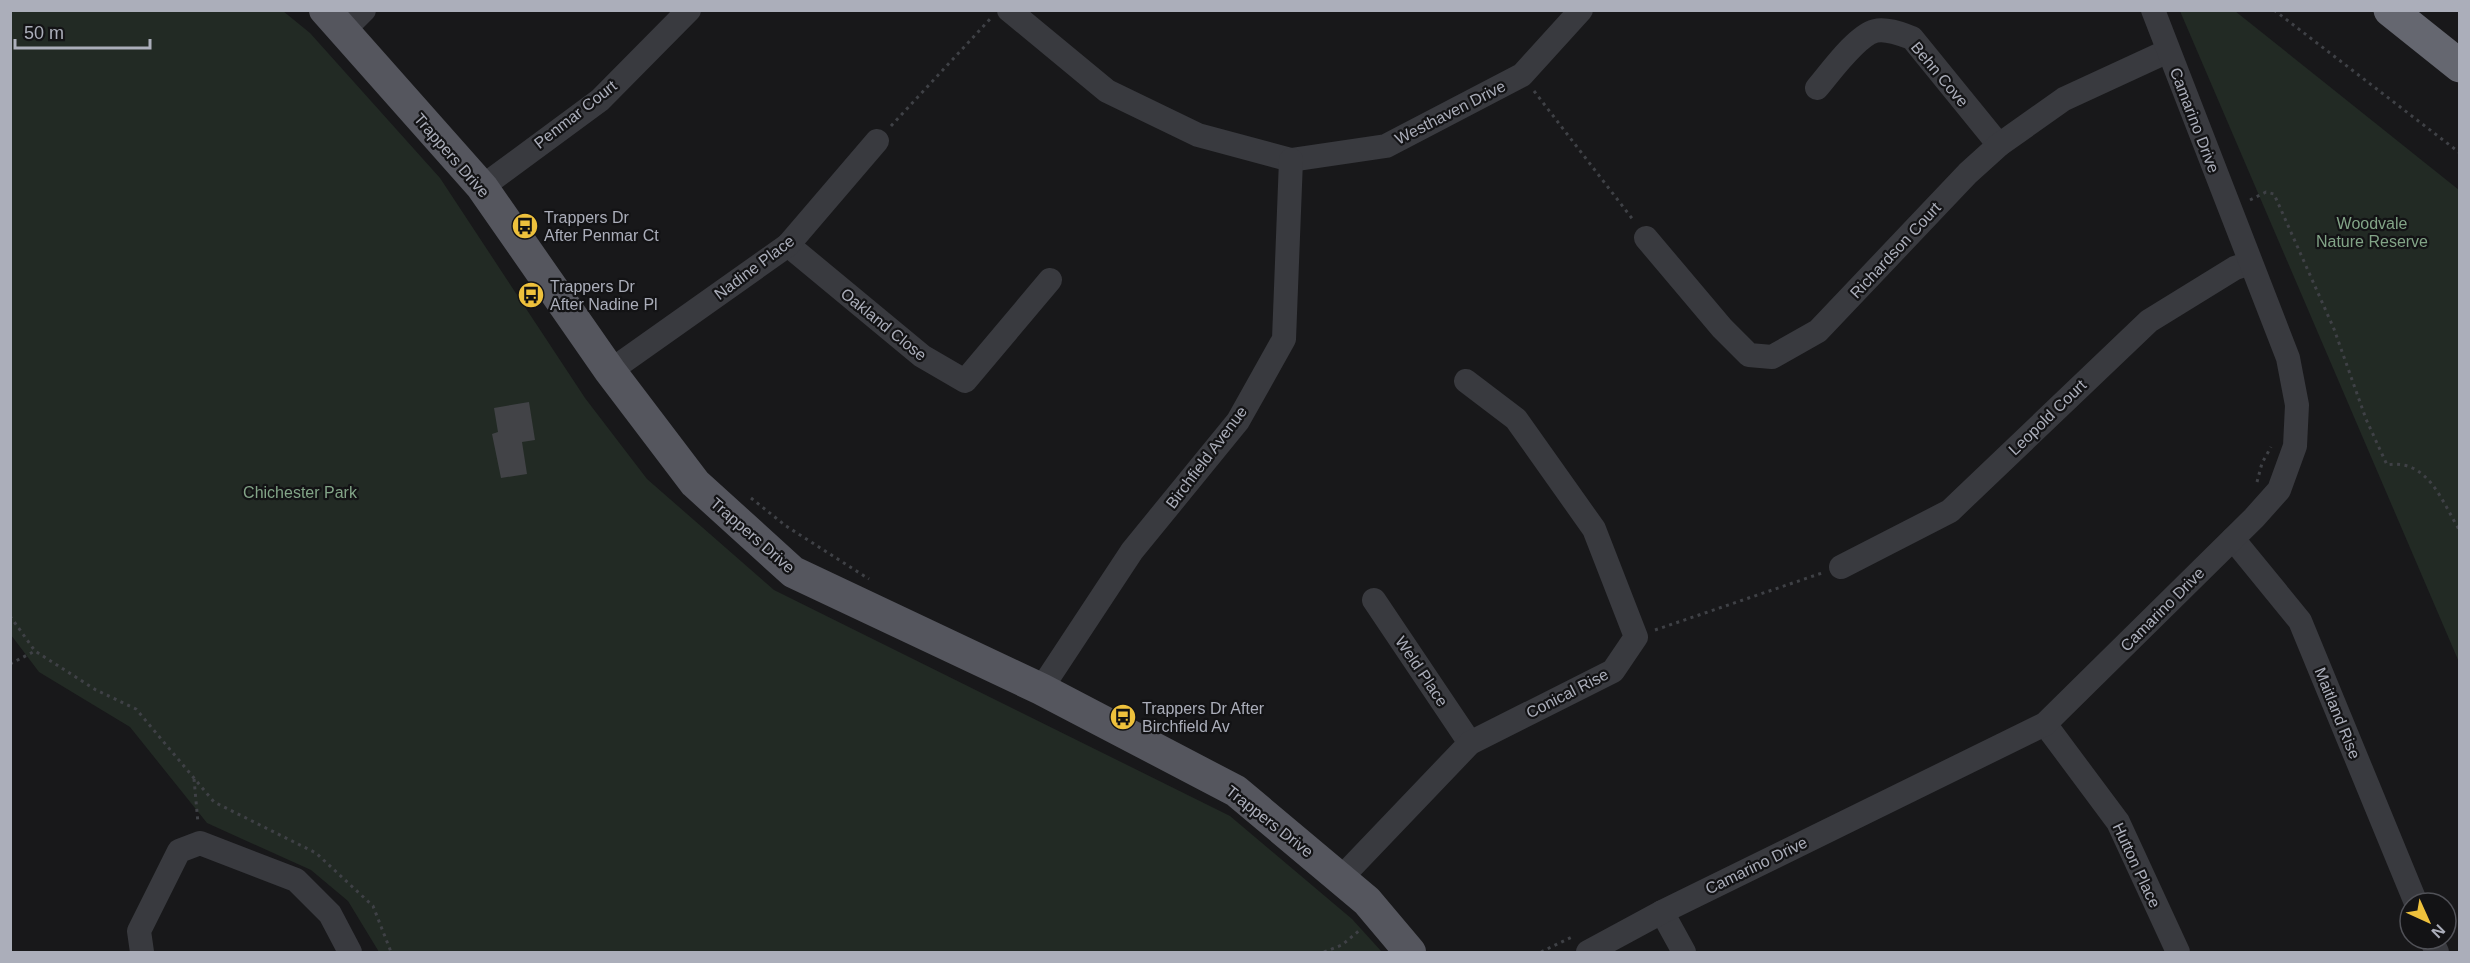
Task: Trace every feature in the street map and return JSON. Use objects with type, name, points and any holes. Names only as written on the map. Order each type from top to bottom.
[{"type":"highway","points":[[2390,10],[2460,66]]},
{"type":"main road","name":"Trappers Drive","points":[[344,17],[482,187],[610,371],[695,483],[793,572],[1041,689],[1236,791],[1367,900],[1410,952]]},
{"type":"street","name":"Penmar Court","points":[[482,187],[600,100],[689,10]]},
{"type":"street","name":"Westhaven Drive","points":[[1009,10],[1107,91],[1198,135],[1291,160],[1386,146],[1522,75],[1581,10]]},
{"type":"street","name":"Camarino Drive","points":[[1585,942],[1662,912],[2045,724],[2233,539],[2279,490],[2295,446],[2297,405],[2288,358],[2153,10]]},
{"type":"street","name":"Behn Cove","points":[[1817,88],[1854,46],[1874,31],[1893,32],[1912,38],[1999,146]]},
{"type":"street","name":"Richardson Court","points":[[1646,238],[1722,328],[1749,355],[1772,357],[1818,332],[1968,173],[1999,146],[2064,99],[2168,51]]},
{"type":"street","name":"Nadine Place","points":[[610,371],[788,245],[877,141]]},
{"type":"street","name":"Birchfield Avenue","points":[[1041,689],[1132,551],[1238,421],[1284,339],[1291,160]]},
{"type":"street","name":"Oakland Close","points":[[788,245],[922,356],[965,381],[1050,280]]},
{"type":"street","name":"Leopold Court","points":[[1841,567],[1950,510],[2149,321],[2235,268],[2250,263]]},
{"type":"street","points":[[1466,381],[1516,418],[1594,529],[1636,637]]},
{"type":"street","name":"Maitland Rise","points":[[2233,539],[2300,621],[2411,891]]},
{"type":"street","name":"Weld Place","points":[[1374,600],[1470,743]]},
{"type":"street","name":"Conical Rise","points":[[1341,878],[1470,743],[1613,671],[1636,637]]},
{"type":"street","name":"Hutton Place","points":[[2045,724],[2118,822],[2178,952]]},
{"type":"street","points":[[142,952],[139,932],[179,851],[200,843],[296,880],[330,914],[350,952]]},
{"type":"street","points":[[1662,912],[1684,952]]},
{"type":"path","points":[[877,141],[998,10]]},
{"type":"path","points":[[2274,10],[2460,153]]},
{"type":"path","points":[[1522,75],[1646,238]]},
{"type":"path","points":[[2229,209],[2266,192],[2274,194],[2334,328],[2366,419],[2387,465],[2401,462],[2425,473],[2460,531]]},
{"type":"path","points":[[2254,492],[2262,463],[2272,445]]},
{"type":"path","points":[[747,495],[786,526],[878,584]]},
{"type":"path","points":[[1636,637],[1841,567]]},
{"type":"path","points":[[10,616],[35,651],[96,690],[136,709],[214,802],[316,853],[373,906],[391,952]]},
{"type":"path","points":[[10,664],[35,651]]},
{"type":"path","points":[[194,777],[200,843]]},
{"type":"path","points":[[1324,952],[1342,945],[1365,926]]},
{"type":"path","points":[[1541,952],[1585,942]]},
{"type":"green space","name":"Chichester Park","points":[[11,11],[283,11],[310,33],[440,178],[585,398],[647,479],[774,590],[1230,816],[1352,919],[1382,952],[379,952],[348,901],[311,870],[207,823],[130,727],[39,672],[11,635]]},
{"type":"green space","name":"Woodvale Nature Reserve","points":[[2180,11],[2235,11],[2459,190],[2459,662]]},
{"type":"building","points":[[529,402],[535,440],[522,442],[527,474],[501,478],[492,434],[498,432],[494,408]]},
{"type":"place","name":"Trappers Dr After Penmar Ct","points":[[525,226]]},
{"type":"place","name":"Trappers Dr After Nadine Pl","points":[[531,295]]},
{"type":"place","name":"Trappers Dr After Birchfield Av","points":[[1123,717]]}]
